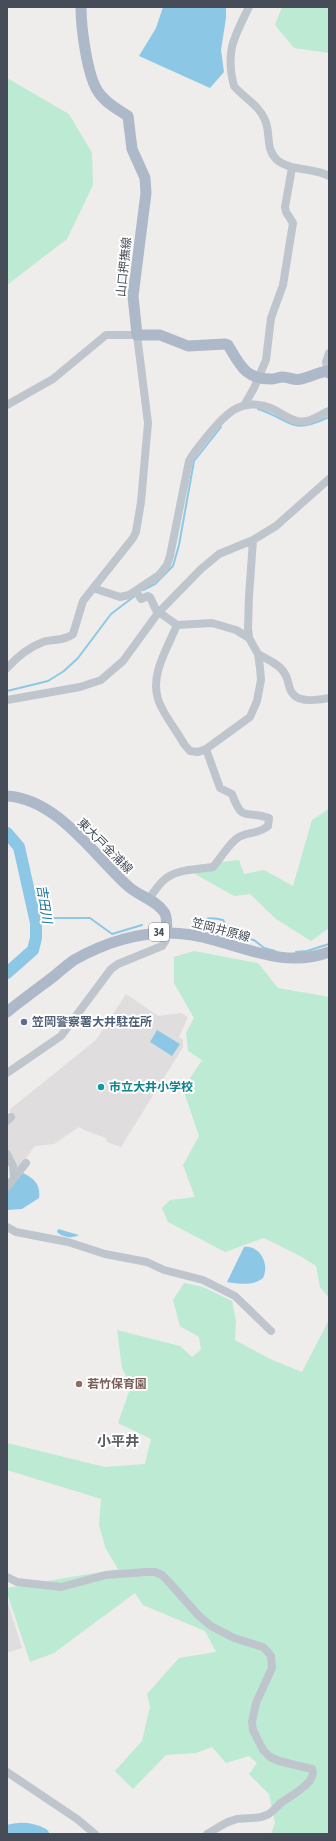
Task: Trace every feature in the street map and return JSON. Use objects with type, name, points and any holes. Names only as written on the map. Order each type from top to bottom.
[{"type":"main road","name":"山口押撫線","points":[[81,7],[84,37],[94,85],[100,95],[128,116],[132,149],[145,178],[146,193],[133,296],[136,335]]},
{"type":"main road","points":[[136,335],[160,334],[188,346],[228,345],[243,369],[247,373],[259,377],[273,379],[284,377],[294,380],[328,372]]},
{"type":"main road","name":"東大戸金浦線","points":[[7,796],[23,798],[40,805],[72,830],[128,886],[164,913],[167,933]]},
{"type":"main road","name":"笠岡井原線","points":[[7,1012],[73,961],[103,946],[151,933],[200,936],[248,952],[286,959],[313,956],[329,952]]},
{"type":"street","points":[[249,7],[233,39],[231,49],[234,86],[257,107],[263,115],[266,122],[269,147],[272,154],[278,160],[292,168],[322,173],[329,176]]},
{"type":"street","points":[[245,404],[259,377],[268,351],[271,318],[283,285],[293,223],[286,212],[285,207],[292,168]]},
{"type":"street","points":[[7,405],[53,379],[106,335],[136,335],[148,423],[141,502],[136,532],[133,538],[93,588],[80,608],[73,634],[69,637],[41,643],[25,653],[7,668]]},
{"type":"street","points":[[328,372],[326,362],[329,353]]},
{"type":"street","points":[[93,588],[120,597],[137,593],[159,575],[167,564],[170,556],[186,473],[194,452],[226,414],[245,404],[262,405],[288,418],[306,422],[329,411]]},
{"type":"street","points":[[7,700],[80,687],[101,680],[123,661],[158,613],[201,569],[219,554],[253,540],[276,526],[329,479]]},
{"type":"street","points":[[177,625],[161,660],[156,691],[158,700],[190,751],[198,752],[206,749],[250,717],[254,710],[261,680],[258,654],[249,638],[248,608],[253,540]]},
{"type":"street","points":[[137,593],[141,599],[150,597],[153,606],[158,613],[177,625],[212,623],[236,630],[249,638]]},
{"type":"street","points":[[258,654],[278,666],[286,674],[293,695],[299,698],[319,700],[329,698]]},
{"type":"street","points":[[148,900],[164,880],[170,876],[179,872],[213,867],[241,835],[262,831],[268,826],[269,818],[243,813],[238,810],[232,794],[220,788],[206,749]]},
{"type":"street","points":[[7,1073],[60,1036],[111,968],[162,946],[166,940],[167,933]]},
{"type":"street","points":[[7,1154],[13,1166],[14,1178]]},
{"type":"street","points":[[7,1187],[26,1163]]},
{"type":"street","points":[[7,1227],[16,1232],[68,1242],[104,1254],[148,1262],[164,1270],[203,1280],[235,1296],[271,1331]]},
{"type":"street","points":[[7,1577],[17,1582],[61,1587],[106,1575],[155,1572],[168,1580],[199,1616],[211,1626],[234,1638],[263,1647],[271,1656],[272,1668],[256,1703],[252,1722],[253,1730],[263,1750],[270,1757],[279,1761],[312,1769],[313,1775],[308,1783],[269,1814],[252,1820],[236,1819],[207,1834]]},
{"type":"street","points":[[7,1772],[77,1819],[95,1834]]},
{"type":"shaded area","points":[[126,994],[158,1016],[181,1013],[188,1017],[179,1037],[183,1040],[183,1047],[121,1147],[107,1142],[106,1138],[79,1127],[54,1144],[35,1146],[17,1170],[7,1149],[7,1124],[14,1117],[9,1110],[96,1040]]},
{"type":"shaded area","points":[[7,1600],[22,1648],[7,1653]]},
{"type":"green space","points":[[282,7],[329,7],[329,53],[294,48],[275,25]]},
{"type":"green space","points":[[7,78],[69,114],[92,153],[93,185],[67,239],[7,285]]},
{"type":"green space","points":[[329,809],[329,928],[311,941],[276,919],[250,894],[234,896],[188,870],[196,865],[239,860],[244,874],[264,870],[293,886],[312,820]]},
{"type":"green space","points":[[194,951],[258,963],[278,988],[329,997],[329,1298],[320,1287],[316,1266],[302,1257],[264,1238],[225,1252],[168,1222],[162,1208],[170,1200],[195,1197],[183,1165],[199,1136],[183,1089],[202,1060],[188,1051],[186,1033],[194,1018],[174,983],[174,957]]},
{"type":"green space","points":[[184,1283],[203,1287],[232,1301],[236,1321],[235,1340],[270,1359],[302,1372],[329,1320],[329,1834],[271,1834],[275,1823],[269,1794],[249,1774],[257,1763],[249,1756],[226,1763],[212,1747],[196,1753],[166,1755],[133,1789],[115,1771],[142,1741],[150,1707],[147,1694],[179,1658],[216,1652],[205,1631],[143,1605],[135,1593],[54,1653],[30,1662],[7,1593],[7,1588],[118,1569],[106,1549],[99,1525],[101,1499],[7,1470],[7,1443],[105,1467],[145,1464],[151,1439],[118,1423],[131,1386],[122,1368],[117,1330],[180,1346],[192,1357],[201,1350],[199,1337],[180,1326],[173,1300]]},
{"type":"water","points":[[163,7],[226,7],[226,18],[221,50],[224,72],[210,88],[139,56],[156,28]]},
{"type":"water","points":[[157,1030],[180,1044],[172,1056],[150,1042]]},
{"type":"water","points":[[23,1173],[36,1182],[39,1189],[39,1198],[22,1209],[7,1210],[7,1191]]},
{"type":"water","points":[[58,1229],[79,1235],[73,1237],[64,1236],[57,1232]]},
{"type":"water","points":[[244,1247],[255,1249],[262,1256],[265,1267],[263,1278],[259,1281],[241,1284],[227,1282]]},
{"type":"waterway","points":[[258,409],[298,426],[316,423],[329,417]]},
{"type":"waterway","points":[[143,590],[155,584],[173,566],[179,545],[194,461],[221,427]]},
{"type":"waterway","points":[[7,691],[48,681],[64,671],[78,658],[111,614],[136,595]]},
{"type":"waterway","name":"吉田川","points":[[7,833],[19,847],[36,923],[36,938],[33,950],[7,973]]},
{"type":"waterway","points":[[35,918],[90,918],[112,934],[142,925]]},
{"type":"waterway","points":[[194,923],[208,918],[223,920],[228,928],[237,936],[254,940],[264,948],[275,951]]},
{"type":"waterway","points":[[296,952],[307,951],[329,944]]},
{"type":"waterway","name":"吉田川","points":[[7,1831],[25,1829],[34,1830],[43,1834]]},
{"type":"place","name":"笠岡警察署大井駐在所","points":[[24,1022]]},
{"type":"place","name":"市立大井小学校","points":[[101,1087]]},
{"type":"place","name":"若竹保育園","points":[[79,1384]]},
{"type":"district","name":"小平井","points":[[118,1441]]}]
